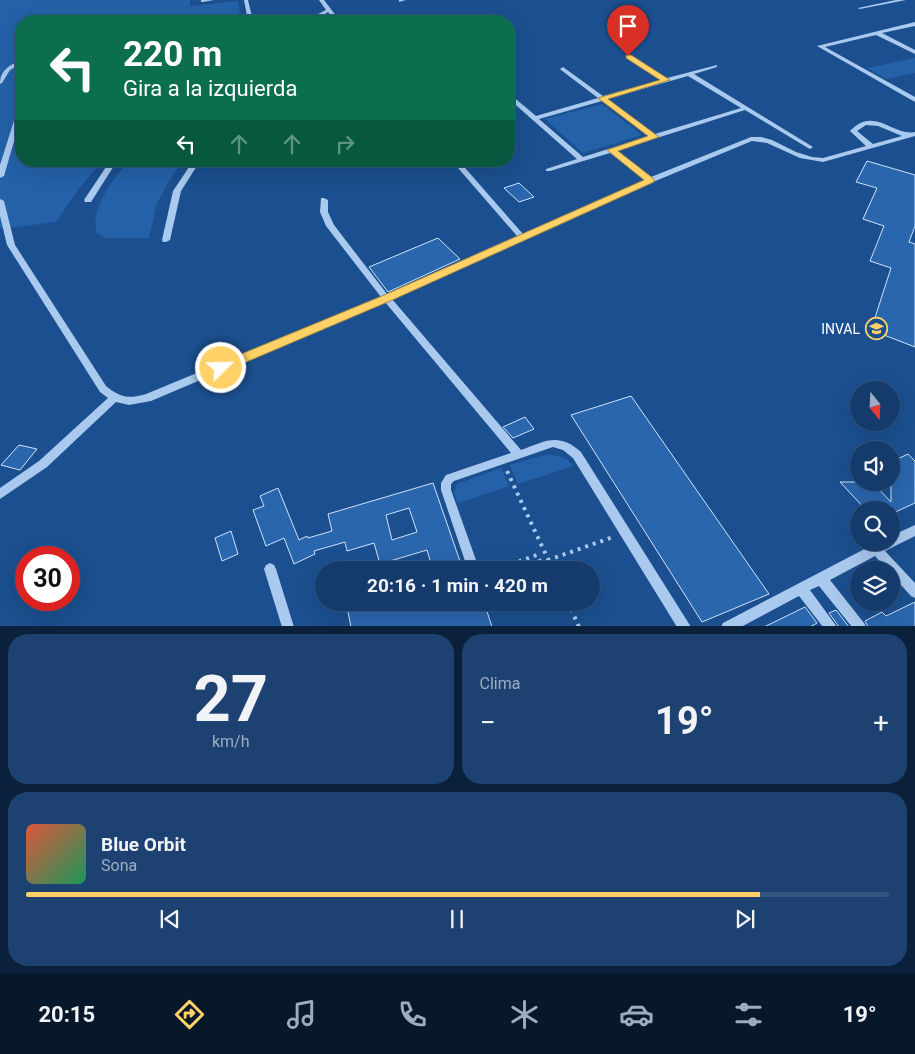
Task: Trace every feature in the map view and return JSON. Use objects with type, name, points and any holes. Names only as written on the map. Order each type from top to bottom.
[{"type":"street","points":[[203,1],[212,0]]},
{"type":"street","points":[[246,0],[250,15]]},
{"type":"street","points":[[321,0],[333,15]]},
{"type":"street","points":[[860,8],[904,0]]},
{"type":"street","points":[[320,15],[329,10]]},
{"type":"street","points":[[915,24],[820,46],[915,100]]},
{"type":"street","points":[[877,32],[915,52]]},
{"type":"street","points":[[628,56],[666,80]]},
{"type":"street","points":[[0,82],[8,69],[15,65]]},
{"type":"street","points":[[535,118],[716,66]]},
{"type":"street","points":[[563,69],[654,137]]},
{"type":"street","points":[[690,74],[810,147]]},
{"type":"street","points":[[515,101],[582,159]]},
{"type":"street","points":[[548,170],[746,108]]},
{"type":"street","points":[[871,146],[855,135],[853,131],[856,127],[871,123],[879,124],[911,135]]},
{"type":"street","points":[[0,176],[15,127]]},
{"type":"street","points":[[0,201],[10,246],[103,389],[113,399],[135,401],[148,398],[386,298],[650,180],[751,139],[763,138],[796,156],[810,161],[823,160],[911,135]]},
{"type":"street","points":[[611,150],[650,180]]},
{"type":"street","points":[[88,200],[110,167]]},
{"type":"street","points":[[166,240],[177,191],[193,167]]},
{"type":"street","points":[[460,167],[522,238]]},
{"type":"street","points":[[324,200],[326,220],[386,298],[518,454]]},
{"type":"street","points":[[0,494],[43,464],[113,399]]},
{"type":"street","points":[[470,560],[446,490],[446,483],[450,478],[553,443],[568,447],[577,455],[685,626]]},
{"type":"street","points":[[900,538],[915,530]]},
{"type":"street","points":[[727,626],[875,551]]},
{"type":"street","points":[[878,551],[915,592]]},
{"type":"street","points":[[270,570],[288,626]]},
{"type":"street","points":[[821,578],[860,626]]},
{"type":"street","points":[[801,589],[831,626]]},
{"type":"path","points":[[502,460],[548,560],[626,532]]},
{"type":"path","points":[[520,561],[537,556],[539,561]]},
{"type":"path","points":[[572,611],[579,626]]},
{"type":"shaded area","points":[[0,0],[190,0],[190,6],[238,1],[240,15],[15,15],[15,167],[97,167],[78,190],[56,222],[0,229]]},
{"type":"shaded area","points":[[915,58],[915,73],[887,79],[867,68]]},
{"type":"shaded area","points":[[602,104],[642,135],[583,153],[545,119]]},
{"type":"shaded area","points":[[124,167],[179,167],[157,203],[149,238],[107,238],[97,234],[95,224],[99,204]]},
{"type":"shaded area","points":[[548,454],[565,458],[574,466],[518,484],[509,465]]},
{"type":"shaded area","points":[[501,468],[509,486],[458,503],[454,493],[457,484]]},
{"type":"building","points":[[867,161],[915,175],[915,226],[909,242],[915,244],[915,347],[871,330],[891,268],[870,261],[884,226],[863,219],[877,188],[856,182]]},
{"type":"building","points":[[519,183],[534,197],[519,202],[504,188]]},
{"type":"building","points":[[438,238],[460,259],[388,292],[369,267]]},
{"type":"building","points":[[631,396],[769,594],[702,622],[571,415]]},
{"type":"building","points":[[525,417],[534,429],[513,438],[503,427]]},
{"type":"building","points":[[19,445],[37,449],[20,470],[1,465]]},
{"type":"building","points":[[908,454],[915,461],[915,503],[900,510],[900,501],[891,501],[891,491],[900,491],[900,458]]},
{"type":"building","points":[[840,482],[850,482],[850,491],[881,491],[890,501],[858,501]]},
{"type":"building","points":[[433,483],[460,561],[430,561],[427,550],[390,561],[379,561],[374,543],[347,551],[345,542],[314,551],[315,554],[294,564],[284,538],[266,546],[253,510],[264,506],[260,496],[278,488],[299,540],[307,536],[308,538],[332,531],[328,514]],"holes":[[[409,508],[417,532],[392,540],[386,515]]]},
{"type":"building","points":[[231,531],[238,554],[222,561],[215,538]]},
{"type":"building","points":[[915,602],[915,626],[868,626],[865,621],[882,612],[886,616],[900,611],[900,609]]},
{"type":"building","points":[[805,607],[817,623],[812,626],[766,626]]},
{"type":"building","points":[[836,610],[848,626],[838,626],[829,613]]},
{"type":"building","points":[[348,611],[487,611],[492,626],[351,626]]},
{"type":"place","name":"INVAL","points":[[876,329]]},
{"type":"route","points":[[221,368],[386,298],[650,180],[611,150],[654,137],[602,98],[666,80],[628,56]]}]
